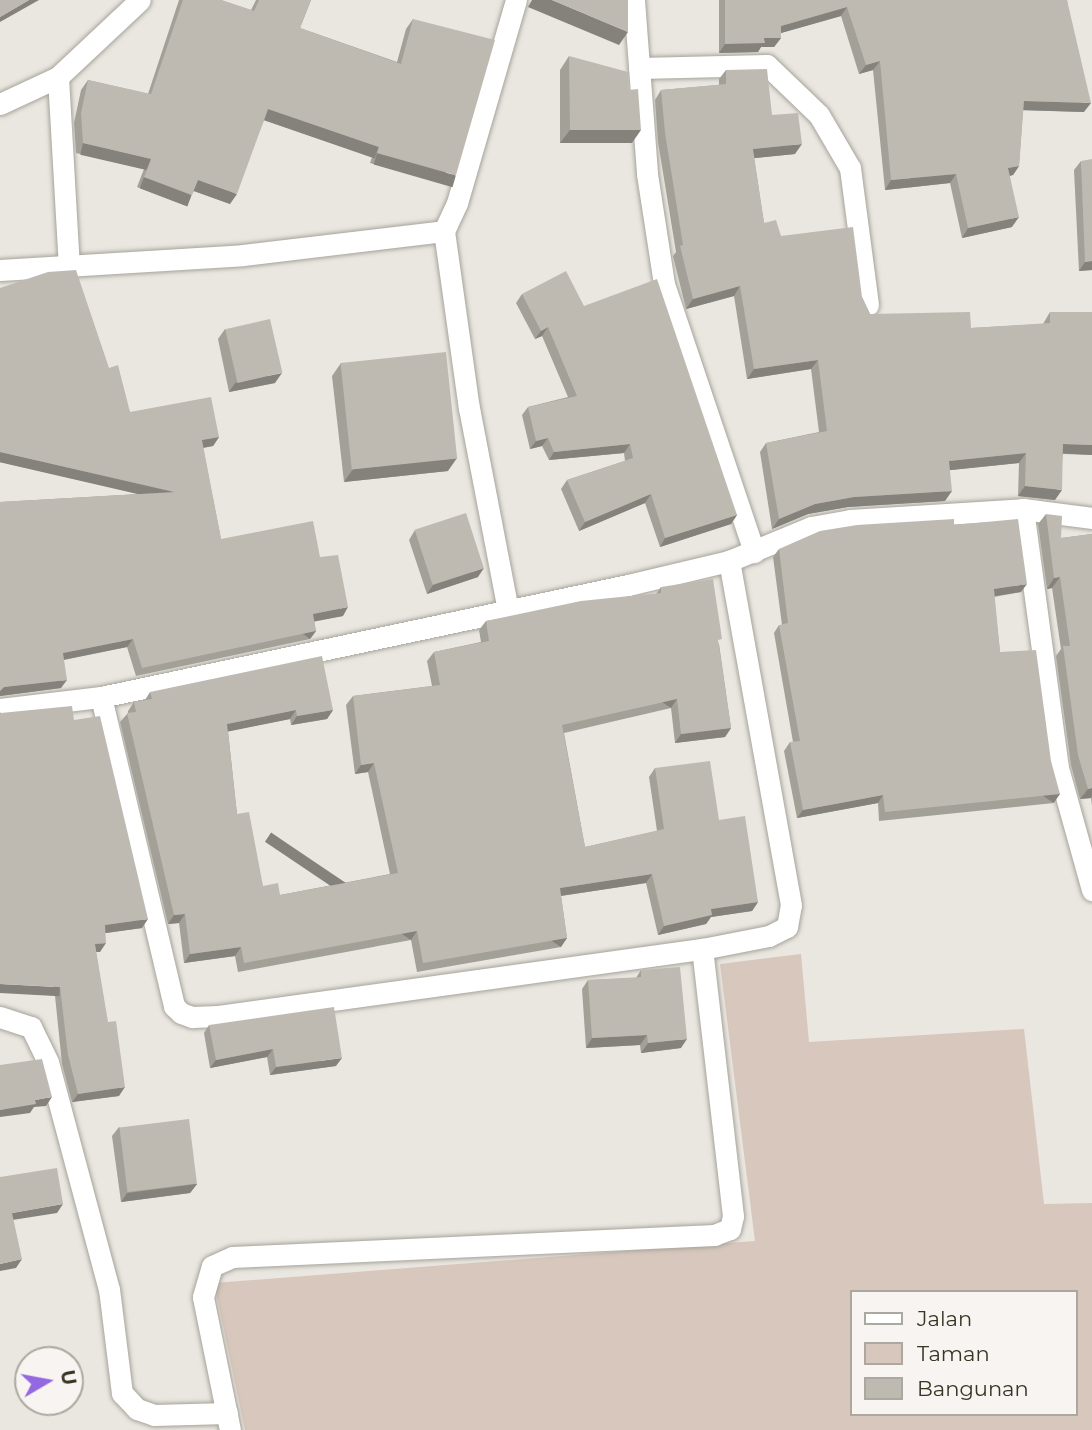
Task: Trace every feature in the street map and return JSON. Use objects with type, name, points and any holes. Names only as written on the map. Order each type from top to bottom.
[{"type":"street","points":[[0,104],[58,77],[140,0]]},
{"type":"street","points":[[508,611],[469,408],[444,230],[457,203],[516,0]]},
{"type":"street","points":[[634,0],[647,174],[664,284],[754,551]]},
{"type":"street","points":[[639,68],[767,65],[819,115],[850,168],[868,305]]},
{"type":"street","points":[[58,77],[69,265]]},
{"type":"street","points":[[0,270],[243,255],[444,230]]},
{"type":"street","points":[[1023,509],[1058,768],[1092,890]]},
{"type":"street","points":[[0,709],[101,697],[508,611],[729,561],[811,527],[850,520],[1023,509],[1092,518]]},
{"type":"street","points":[[101,697],[174,1006],[181,1013],[192,1017],[218,1016],[702,949],[769,936],[787,927],[791,905],[729,561]]},
{"type":"street","points":[[0,1017],[31,1027],[48,1062],[109,1289],[122,1393],[137,1409],[154,1415],[228,1421],[204,1297],[212,1266],[232,1257],[714,1236],[730,1229],[733,1216],[702,949]]},
{"type":"green space","points":[[801,954],[809,1042],[1024,1029],[1044,1204],[1092,1203],[1092,1430],[245,1430],[214,1283],[755,1241],[720,964]]},
{"type":"building","points":[[0,0],[29,0],[0,17]]},
{"type":"building","points":[[183,0],[221,0],[254,11],[259,0],[311,0],[300,28],[401,64],[413,19],[495,40],[456,175],[377,153],[379,147],[268,109],[237,194],[198,180],[192,195],[144,177],[151,159],[83,143],[81,113],[88,80],[151,94]]},
{"type":"building","points":[[552,0],[628,0],[628,32]]},
{"type":"building","points":[[725,0],[1067,0],[1091,103],[1024,101],[1019,166],[1008,168],[1019,217],[968,228],[956,174],[891,180],[880,61],[866,65],[847,7],[781,26],[781,38],[764,38],[765,43],[725,44]]},
{"type":"building","points":[[569,56],[628,72],[629,90],[638,89],[641,130],[570,130]]},
{"type":"building","points":[[767,69],[772,115],[798,113],[802,144],[753,149],[764,223],[776,220],[781,236],[853,227],[862,297],[870,314],[970,312],[971,328],[1050,323],[1050,312],[1092,312],[1092,445],[1063,444],[1062,490],[1025,486],[1026,453],[949,461],[952,491],[854,497],[815,504],[779,519],[766,443],[827,431],[818,360],[754,369],[740,286],[693,299],[680,246],[683,245],[661,90],[726,84],[726,70]]},
{"type":"building","points":[[1092,159],[1092,261],[1085,262],[1081,161]]},
{"type":"building","points":[[76,270],[109,368],[118,365],[130,412],[211,397],[219,437],[202,440],[221,539],[313,521],[320,557],[338,555],[348,607],[313,614],[316,631],[142,668],[133,639],[63,653],[67,680],[4,687],[0,691],[0,502],[175,492],[0,452],[0,288],[48,272]]},
{"type":"building","points":[[566,271],[584,306],[657,279],[737,515],[665,538],[651,494],[585,522],[567,480],[633,458],[630,444],[554,452],[548,438],[536,441],[528,407],[577,396],[548,327],[541,331],[522,294]]},
{"type":"building","points":[[270,319],[282,373],[238,383],[225,329]]},
{"type":"building","points":[[446,352],[457,458],[352,469],[341,363]]},
{"type":"building","points":[[466,513],[484,568],[433,585],[415,530]]},
{"type":"building","points":[[1046,514],[1062,516],[1061,538],[1092,534],[1092,788],[1088,789],[1078,755],[1063,646],[1070,646],[1060,577],[1054,578]]},
{"type":"building","points":[[954,519],[954,525],[1018,519],[1027,584],[994,589],[1000,652],[1036,650],[1051,761],[1060,794],[885,812],[883,795],[803,810],[790,742],[800,741],[779,625],[788,623],[779,549],[820,531],[857,525]]},
{"type":"building","points":[[713,579],[722,639],[718,640],[731,728],[681,734],[677,699],[562,725],[585,847],[664,829],[655,768],[710,761],[719,820],[745,816],[758,902],[711,909],[712,915],[664,926],[652,874],[560,888],[567,938],[423,963],[417,931],[244,963],[241,947],[190,954],[185,914],[174,915],[127,713],[136,712],[134,702],[152,699],[150,692],[322,656],[333,710],[297,716],[296,710],[227,724],[237,814],[249,812],[263,886],[278,883],[280,895],[398,873],[374,763],[361,765],[353,696],[440,685],[434,652],[489,641],[486,621],[581,601],[661,593],[661,587]]},
{"type":"building","points":[[72,706],[74,720],[100,716],[148,919],[105,925],[106,943],[95,944],[108,1022],[116,1021],[125,1087],[78,1094],[68,1055],[60,987],[0,984],[0,712]]},
{"type":"building","points":[[680,967],[687,1039],[648,1043],[647,1035],[592,1038],[588,980],[641,977],[641,970]]},
{"type":"building","points":[[334,1007],[342,1058],[276,1067],[273,1049],[216,1060],[209,1025]]},
{"type":"building","points":[[42,1059],[52,1097],[35,1100],[36,1104],[0,1110],[0,1065]]},
{"type":"building","points":[[189,1119],[197,1184],[127,1192],[120,1128]]},
{"type":"building","points":[[57,1168],[63,1204],[12,1213],[22,1259],[0,1264],[0,1177]]}]
